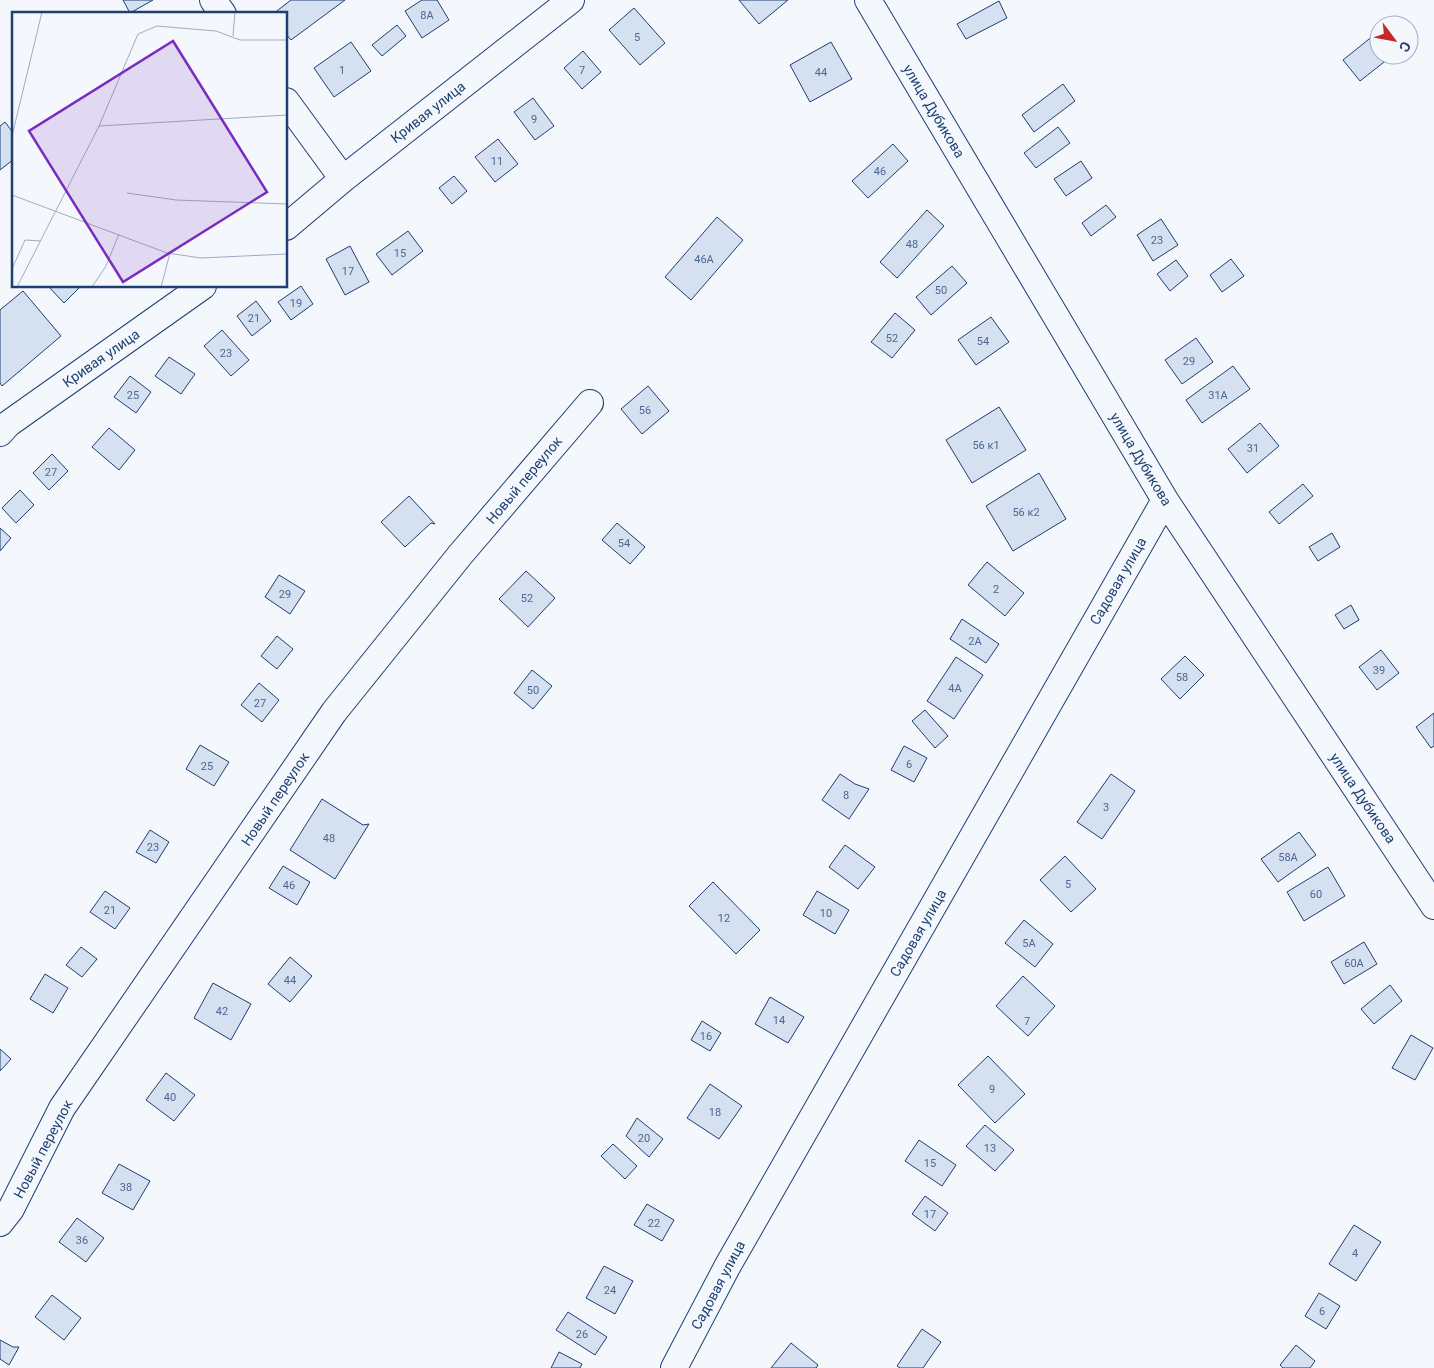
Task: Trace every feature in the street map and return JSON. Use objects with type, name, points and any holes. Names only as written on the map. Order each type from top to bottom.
[{"type":"street","points":[[212,0],[221,12]]},
{"type":"street","name":"Кривая улица","points":[[288,225],[343,179],[571,0]]},
{"type":"street","name":"улица Дубикова","points":[[868,0],[1165,500],[1434,906]]},
{"type":"street","points":[[288,104],[343,179]]},
{"type":"street","name":"Кривая улица","points":[[0,433],[8,424],[200,288]]},
{"type":"street","name":"Новый переулок","points":[[0,1223],[11,1209],[62,1108],[334,712],[454,563],[590,403]]},
{"type":"street","name":"Садовая улица","points":[[674,1368],[727,1267],[1165,500]]},
{"type":"building","points":[[123,0],[153,0],[132,12],[129,12]]},
{"type":"building","points":[[291,0],[345,0],[291,40],[288,36],[288,12],[276,12]]},
{"type":"building","points":[[422,0],[437,0],[449,20],[422,38],[405,11]]},
{"type":"building","points":[[739,0],[788,0],[759,24]]},
{"type":"building","points":[[999,1],[1007,18],[966,39],[957,24]]},
{"type":"building","points":[[634,8],[665,43],[640,65],[609,30]]},
{"type":"building","points":[[397,25],[406,36],[382,56],[372,45]]},
{"type":"building","points":[[1369,39],[1369,65],[1380,65],[1360,81],[1343,60]]},
{"type":"building","points":[[351,42],[371,71],[334,97],[314,68]]},
{"type":"building","points":[[831,42],[852,79],[810,102],[790,65]]},
{"type":"building","points":[[583,51],[601,72],[582,89],[564,68]]},
{"type":"building","points":[[1063,84],[1075,101],[1034,132],[1022,115]]},
{"type":"building","points":[[533,98],[554,126],[535,140],[514,112]]},
{"type":"building","points":[[5,122],[12,131],[12,161],[0,170],[0,126]]},
{"type":"building","points":[[1058,127],[1070,143],[1036,168],[1024,153]]},
{"type":"building","points":[[498,139],[518,164],[495,182],[475,157]]},
{"type":"building","points":[[893,144],[908,161],[868,198],[852,181]]},
{"type":"building","points":[[1081,161],[1092,178],[1066,196],[1054,179]]},
{"type":"building","points":[[454,176],[467,191],[452,204],[439,188]]},
{"type":"building","points":[[1106,205],[1116,217],[1091,236],[1082,223]]},
{"type":"building","points":[[927,210],[944,226],[897,278],[880,262]]},
{"type":"building","points":[[717,217],[743,240],[691,300],[665,277]]},
{"type":"building","points":[[1161,219],[1178,245],[1153,261],[1137,235]]},
{"type":"building","points":[[408,231],[423,251],[392,275],[376,254]]},
{"type":"building","points":[[350,246],[369,282],[345,295],[326,259]]},
{"type":"building","points":[[1231,259],[1244,276],[1222,292],[1210,275]]},
{"type":"building","points":[[1176,260],[1188,276],[1170,291],[1157,274]]},
{"type":"building","points":[[952,266],[967,283],[931,315],[916,297]]},
{"type":"building","points":[[301,286],[313,304],[291,320],[278,302]]},
{"type":"building","points":[[50,288],[79,288],[64,303]]},
{"type":"building","points":[[23,291],[61,336],[2,386],[0,383],[0,310]]},
{"type":"building","points":[[256,301],[271,321],[252,336],[237,316]]},
{"type":"building","points":[[895,313],[915,330],[892,358],[871,342]]},
{"type":"building","points":[[991,317],[1009,342],[976,365],[958,340]]},
{"type":"building","points":[[222,330],[249,360],[231,376],[204,346]]},
{"type":"building","points":[[1196,338],[1213,362],[1182,384],[1165,360]]},
{"type":"building","points":[[169,357],[195,374],[181,394],[155,376]]},
{"type":"building","points":[[1233,366],[1250,389],[1202,423],[1186,400]]},
{"type":"building","points":[[130,376],[151,392],[136,413],[114,397]]},
{"type":"building","points":[[648,386],[669,411],[642,434],[621,409]]},
{"type":"building","points":[[999,407],[1026,450],[972,483],[946,440]]},
{"type":"building","points":[[1260,423],[1279,446],[1247,473],[1228,449]]},
{"type":"building","points":[[109,428],[135,450],[119,470],[92,447]]},
{"type":"building","points":[[52,454],[68,471],[49,490],[33,473]]},
{"type":"building","points":[[1039,473],[1066,519],[1013,551],[986,506]]},
{"type":"building","points":[[1303,484],[1313,496],[1279,524],[1269,512]]},
{"type":"building","points":[[20,490],[34,505],[16,523],[2,508]]},
{"type":"building","points":[[409,496],[435,524],[431,523],[405,547],[381,522]]},
{"type":"building","points":[[617,523],[645,547],[630,564],[602,540]]},
{"type":"building","points":[[0,528],[11,538],[0,551]]},
{"type":"building","points":[[1332,533],[1340,547],[1318,561],[1309,547]]},
{"type":"building","points":[[987,562],[1024,593],[1005,616],[968,585]]},
{"type":"building","points":[[526,571],[555,598],[528,627],[499,599]]},
{"type":"building","points":[[279,575],[305,591],[290,614],[265,597]]},
{"type":"building","points":[[1351,605],[1359,620],[1344,629],[1335,615]]},
{"type":"building","points":[[962,619],[999,644],[986,663],[950,639]]},
{"type":"building","points":[[277,636],[293,649],[277,669],[261,656]]},
{"type":"building","points":[[1381,650],[1399,673],[1377,690],[1359,667]]},
{"type":"building","points":[[1185,656],[1204,675],[1180,699],[1161,679]]},
{"type":"building","points":[[956,657],[983,675],[954,719],[927,701]]},
{"type":"building","points":[[532,670],[552,686],[533,709],[514,693]]},
{"type":"building","points":[[259,683],[279,700],[262,722],[241,705]]},
{"type":"building","points":[[925,710],[948,736],[935,748],[912,721]]},
{"type":"building","points":[[1434,713],[1434,746],[1431,748],[1416,727]]},
{"type":"building","points":[[200,745],[229,762],[214,786],[186,769]]},
{"type":"building","points":[[904,746],[927,758],[914,782],[891,770]]},
{"type":"building","points":[[840,774],[855,784],[869,789],[849,819],[822,800]]},
{"type":"building","points":[[1111,774],[1135,791],[1102,839],[1077,822]]},
{"type":"building","points":[[322,799],[363,825],[369,824],[335,879],[290,850]]},
{"type":"building","points":[[150,830],[169,842],[156,863],[136,852]]},
{"type":"building","points":[[1299,832],[1316,855],[1278,882],[1261,859]]},
{"type":"building","points":[[845,845],[875,867],[858,889],[829,867]]},
{"type":"building","points":[[1065,856],[1096,889],[1071,912],[1040,880]]},
{"type":"building","points":[[283,866],[310,882],[297,905],[269,888]]},
{"type":"building","points":[[1328,867],[1345,896],[1304,921],[1287,892]]},
{"type":"building","points":[[713,882],[760,930],[736,954],[689,906]]},
{"type":"building","points":[[105,891],[130,908],[115,929],[90,912]]},
{"type":"building","points":[[817,891],[849,910],[835,934],[803,915]]},
{"type":"building","points":[[1024,920],[1053,944],[1035,967],[1005,943]]},
{"type":"building","points":[[1364,942],[1377,964],[1344,984],[1331,962]]},
{"type":"building","points":[[81,947],[97,959],[82,977],[66,965]]},
{"type":"building","points":[[290,957],[312,976],[290,1002],[268,984]]},
{"type":"building","points":[[45,974],[68,988],[53,1013],[30,999]]},
{"type":"building","points":[[1023,976],[1055,1006],[1028,1036],[996,1006]]},
{"type":"building","points":[[213,983],[251,1004],[231,1040],[194,1018]]},
{"type":"building","points":[[1390,985],[1402,1001],[1374,1024],[1361,1009]]},
{"type":"building","points":[[770,997],[804,1017],[788,1043],[755,1024]]},
{"type":"building","points":[[702,1021],[721,1033],[710,1051],[691,1040]]},
{"type":"building","points":[[1411,1035],[1433,1048],[1415,1080],[1392,1068]]},
{"type":"building","points":[[0,1049],[11,1059],[0,1071]]},
{"type":"building","points":[[988,1056],[1025,1094],[995,1123],[958,1085]]},
{"type":"building","points":[[166,1073],[195,1095],[174,1121],[146,1100]]},
{"type":"building","points":[[710,1084],[742,1106],[719,1139],[687,1118]]},
{"type":"building","points":[[637,1118],[663,1139],[649,1157],[626,1136]]},
{"type":"building","points":[[985,1125],[1014,1150],[995,1171],[966,1146]]},
{"type":"building","points":[[919,1140],[956,1165],[942,1186],[905,1161]]},
{"type":"building","points":[[613,1144],[637,1166],[625,1179],[601,1156]]},
{"type":"building","points":[[119,1164],[150,1181],[133,1210],[102,1193]]},
{"type":"building","points":[[925,1196],[948,1213],[935,1231],[912,1214]]},
{"type":"building","points":[[647,1204],[674,1220],[662,1241],[634,1225]]},
{"type":"building","points":[[77,1218],[104,1238],[86,1262],[59,1242]]},
{"type":"building","points":[[1354,1225],[1381,1242],[1356,1281],[1329,1264]]},
{"type":"building","points":[[604,1266],[633,1281],[615,1314],[586,1298]]},
{"type":"building","points":[[1319,1293],[1340,1306],[1326,1329],[1305,1316]]},
{"type":"building","points":[[52,1295],[81,1318],[64,1340],[35,1317]]},
{"type":"building","points":[[568,1312],[607,1337],[595,1355],[556,1330]]},
{"type":"building","points":[[922,1329],[941,1342],[923,1368],[900,1368],[897,1366]]},
{"type":"building","points":[[0,1340],[13,1347],[19,1347],[9,1365],[0,1359]]},
{"type":"building","points":[[791,1343],[818,1365],[816,1368],[771,1368]]},
{"type":"building","points":[[1296,1345],[1315,1361],[1310,1368],[1283,1368],[1280,1365]]},
{"type":"building","points":[[559,1352],[582,1364],[580,1368],[551,1368]]}]
